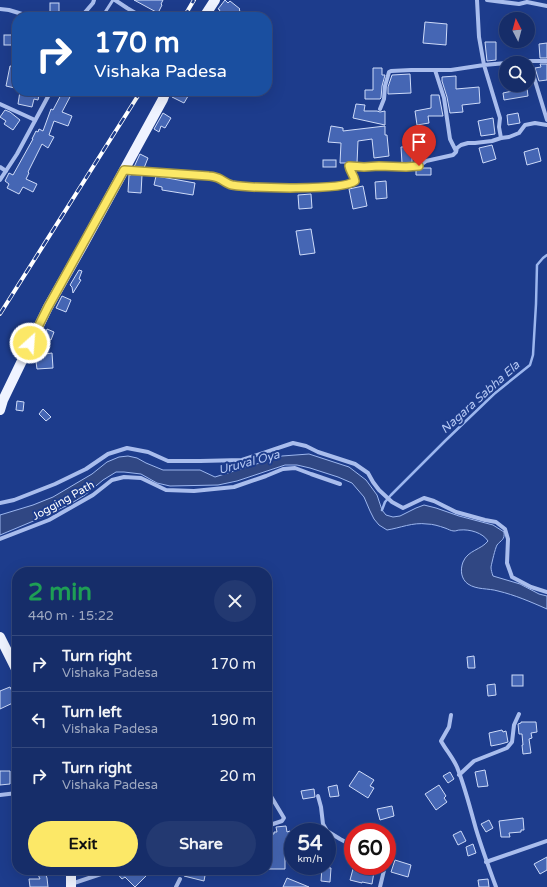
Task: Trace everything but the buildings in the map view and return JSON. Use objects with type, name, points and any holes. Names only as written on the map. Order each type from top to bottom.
[{"type":"main road","points":[[207,12],[215,0]]},
{"type":"main road","points":[[0,410],[3,400],[48,307],[163,96]]},
{"type":"main road","points":[[0,637],[12,661]]},
{"type":"street","points":[[85,12],[94,0]]},
{"type":"street","points":[[114,0],[134,12]]},
{"type":"street","points":[[477,0],[479,37],[484,66],[500,118],[499,128],[501,138]]},
{"type":"street","points":[[487,0],[519,4],[527,2],[547,6]]},
{"type":"street","points":[[0,9],[16,12]]},
{"type":"street","points":[[535,61],[547,61]]},
{"type":"street","points":[[380,109],[384,99],[385,86],[389,72],[391,71],[450,70],[499,64]]},
{"type":"street","points":[[435,70],[444,98],[450,138],[456,151]]},
{"type":"street","points":[[535,81],[547,120]]},
{"type":"street","points":[[0,180],[17,154],[48,96]]},
{"type":"street","points":[[0,104],[35,120]]},
{"type":"street","points":[[124,170],[209,176],[218,178],[230,185],[271,188],[342,186],[355,181],[349,166],[419,166],[426,161],[453,155],[457,148],[461,145],[509,137],[519,132],[525,125],[535,123],[547,125]]},
{"type":"street","points":[[0,167],[6,171]]},
{"type":"street","points":[[0,504],[55,484],[86,469],[108,454],[127,448],[148,452],[168,461],[242,460],[293,443],[306,446],[318,452],[355,464],[368,473],[373,482],[385,496],[403,508],[424,498],[434,501],[456,512],[496,522],[505,529],[508,539],[507,563],[512,578],[531,587],[547,592]]},
{"type":"street","name":"Jogging Path","points":[[0,539],[49,520],[92,495],[112,480],[124,477],[141,478],[166,490],[194,491],[234,487],[283,469],[295,468],[340,484]]},
{"type":"street","points":[[459,775],[474,761],[507,748],[512,742],[514,725],[519,714]]},
{"type":"street","points":[[450,715],[449,727],[441,741],[457,767],[486,862],[496,887]]},
{"type":"street","points":[[0,795],[12,794]]},
{"type":"street","points":[[318,796],[323,824],[328,831],[344,841]]},
{"type":"street","points":[[272,798],[284,818],[282,821],[272,824]]},
{"type":"street","points":[[486,862],[547,841]]},
{"type":"street","points":[[71,885],[99,875]]},
{"type":"street","points":[[380,887],[383,875]]},
{"type":"street","points":[[176,887],[180,879]]},
{"type":"lane","points":[[106,12],[114,0]]},
{"type":"water","points":[[309,454],[349,467],[366,480],[377,495],[382,510],[386,515],[393,517],[400,516],[424,505],[493,525],[504,532],[503,538],[497,545],[491,567],[493,576],[520,584],[539,594],[547,596],[547,609],[511,595],[471,586],[464,580],[462,568],[465,558],[471,552],[488,541],[480,534],[468,530],[453,531],[432,524],[412,524],[387,530],[379,525],[374,519],[364,497],[352,483],[338,477],[297,465],[285,465],[237,481],[218,485],[170,486],[157,483],[141,474],[116,472],[70,504],[0,535],[0,515],[53,497],[92,474],[107,462],[119,457],[128,456],[137,458],[163,470],[200,470],[215,477],[282,456]]},
{"type":"waterway","name":"Nagara Sabha Ela","points":[[382,510],[385,502],[391,495],[445,441],[494,394],[530,365],[533,355],[537,265],[547,255]]},
{"type":"railway","points":[[187,12],[194,0]]},
{"type":"railway","points":[[0,314],[138,96]]},
{"type":"route","points":[[30,343],[48,307],[124,170],[209,176],[218,178],[230,185],[281,188],[342,186],[355,181],[349,166],[419,166]]},
{"type":"water label","name":"Uruval Oya","points":[[249,462]]}]
